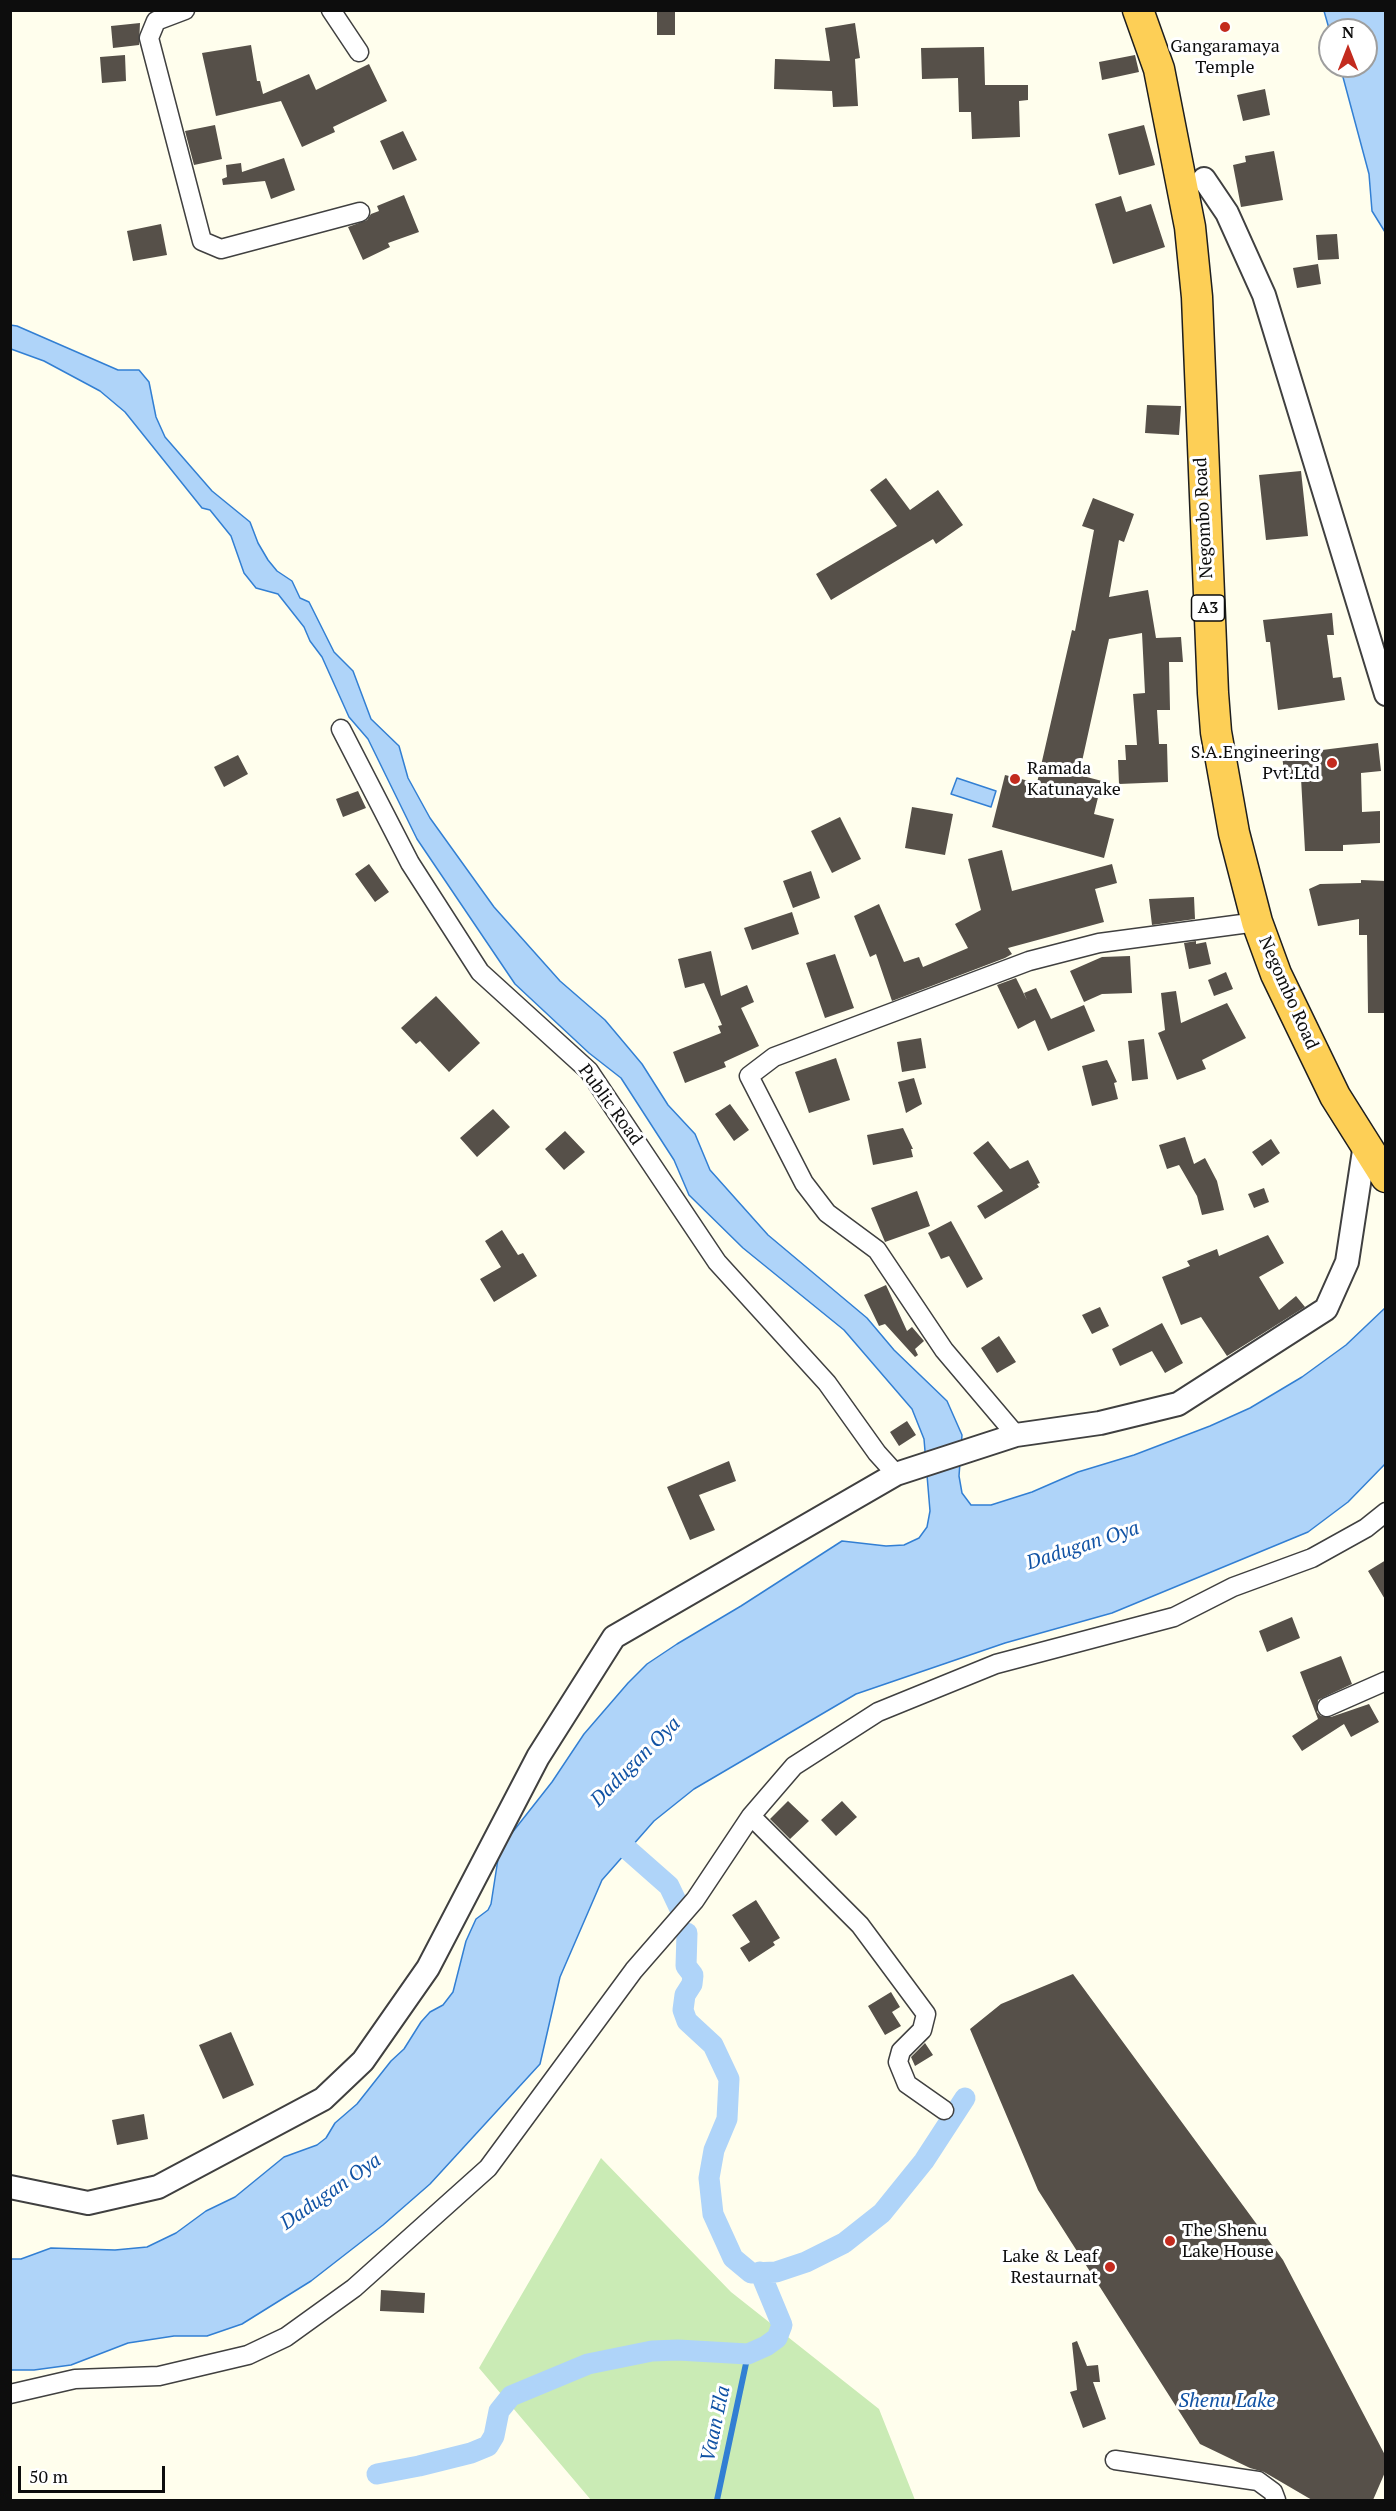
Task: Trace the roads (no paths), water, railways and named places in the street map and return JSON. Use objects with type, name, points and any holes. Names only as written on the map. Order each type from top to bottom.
[{"type":"highway","name":"Negombo Road","points":[[1138,10],[1159,69],[1190,227],[1197,297],[1210,653],[1216,732],[1234,833],[1257,922],[1294,1013],[1335,1096],[1375,1146]]},
{"type":"highway","name":"Negombo Road","points":[[1158,10],[1191,118],[1204,179],[1217,357],[1228,651],[1235,729],[1245,793],[1275,917],[1286,947],[1311,1008],[1375,1146],[1386,1177]]},
{"type":"street","points":[[185,10],[156,21],[149,38],[202,241],[221,249],[360,212]]},
{"type":"street","points":[[331,10],[359,52]]},
{"type":"street","points":[[1204,179],[1227,213],[1264,295],[1386,694]]},
{"type":"street","name":"Public Road","points":[[341,729],[410,863],[480,972],[589,1071],[717,1262],[827,1383],[877,1453],[896,1474]]},
{"type":"street","points":[[1016,1435],[944,1350],[877,1250],[827,1213],[804,1183],[749,1076],[774,1057],[1029,962],[1099,943],[1257,922]]},
{"type":"street","points":[[10,2187],[88,2203],[158,2187],[323,2099],[363,2061],[428,1968],[538,1757],[614,1637],[896,1474],[1016,1435],[1100,1423],[1178,1404],[1326,1309],[1347,1262],[1375,1146]]},
{"type":"street","points":[[10,2394],[75,2379],[159,2376],[248,2355],[286,2337],[354,2288],[488,2168],[634,1970],[694,1900],[751,1816],[794,1766],[878,1712],[996,1664],[1174,1617],[1233,1587],[1312,1558],[1366,1528],[1386,1512]]},
{"type":"street","points":[[1327,1707],[1386,1682]]},
{"type":"street","points":[[751,1816],[860,1925],[926,2014],[922,2030],[901,2051],[898,2062],[907,2084],[944,2110]]},
{"type":"street","points":[[1115,2460],[1258,2481],[1273,2492],[1276,2500]]},
{"type":"water","points":[[1324,11],[1385,11],[1385,232],[1372,211],[1369,174],[1343,78],[1378,78],[1378,18],[1326,18]]},
{"type":"water","name":"Dadugan Oya","points":[[10,325],[118,370],[139,370],[149,382],[156,417],[165,437],[212,491],[250,522],[268,560],[277,571],[292,581],[300,598],[309,602],[334,652],[353,671],[371,719],[399,746],[408,778],[430,818],[494,907],[560,981],[605,1020],[642,1064],[668,1105],[695,1134],[710,1170],[768,1235],[867,1318],[894,1350],[947,1401],[962,1435],[959,1476],[962,1493],[971,1505],[991,1505],[1032,1492],[1078,1472],[1134,1455],[1210,1426],[1250,1408],[1302,1377],[1346,1345],[1386,1307],[1385,1464],[1348,1502],[1308,1532],[1112,1613],[1005,1643],[856,1694],[694,1789],[654,1821],[602,1880],[560,1977],[540,2064],[430,2184],[383,2225],[311,2281],[242,2324],[207,2336],[174,2336],[128,2343],[71,2365],[34,2370],[11,2370],[11,2259],[21,2259],[51,2248],[115,2250],[147,2247],[176,2233],[206,2211],[235,2197],[284,2157],[317,2145],[326,2138],[335,2123],[357,2104],[391,2061],[404,2049],[421,2022],[430,2012],[443,2005],[453,1992],[466,1941],[476,1919],[488,1910],[491,1904],[498,1859],[504,1843],[552,1782],[584,1734],[628,1683],[647,1664],[677,1644],[842,1541],[886,1546],[904,1545],[919,1538],[927,1527],[930,1511],[924,1439],[912,1409],[844,1330],[743,1248],[689,1195],[674,1160],[621,1078],[589,1053],[515,984],[417,839],[368,739],[349,717],[322,657],[310,641],[304,627],[278,594],[256,588],[244,573],[231,536],[210,510],[202,508],[125,412],[100,391],[44,361],[11,349]]},
{"type":"water","points":[[957,778],[996,791],[991,807],[951,794]]},
{"type":"waterway","points":[[608,1829],[669,1886],[679,1907]]},
{"type":"waterway","points":[[687,1933],[686,1966],[693,1975],[692,1984],[685,1995],[683,2010],[687,2021],[713,2045],[729,2079],[727,2119],[714,2150],[709,2178],[713,2214],[733,2258],[751,2273],[776,2272],[806,2262],[844,2243],[882,2213],[924,2161],[965,2098]]},
{"type":"waterway","points":[[377,2474],[471,2453],[488,2446],[494,2436],[499,2411],[511,2396],[588,2364],[652,2351],[678,2350],[748,2354],[766,2346],[777,2338],[782,2325],[760,2272]]},
{"type":"waterway","name":"Vaan Ela","points":[[717,2500],[748,2354]]},
{"type":"place","name":"Gangaramaya Temple","points":[[1225,27]]},
{"type":"place","name":"S.A.Engineering Pvt.Ltd","points":[[1332,763]]},
{"type":"place","name":"Ramada Katunayake","points":[[1015,779]]},
{"type":"place","name":"The Shenu Lake House","points":[[1170,2241]]},
{"type":"place","name":"Lake & Leaf Restaurnat","points":[[1110,2267]]},
{"type":"water label","name":"Shenu Lake","points":[[1227,2401]]}]
